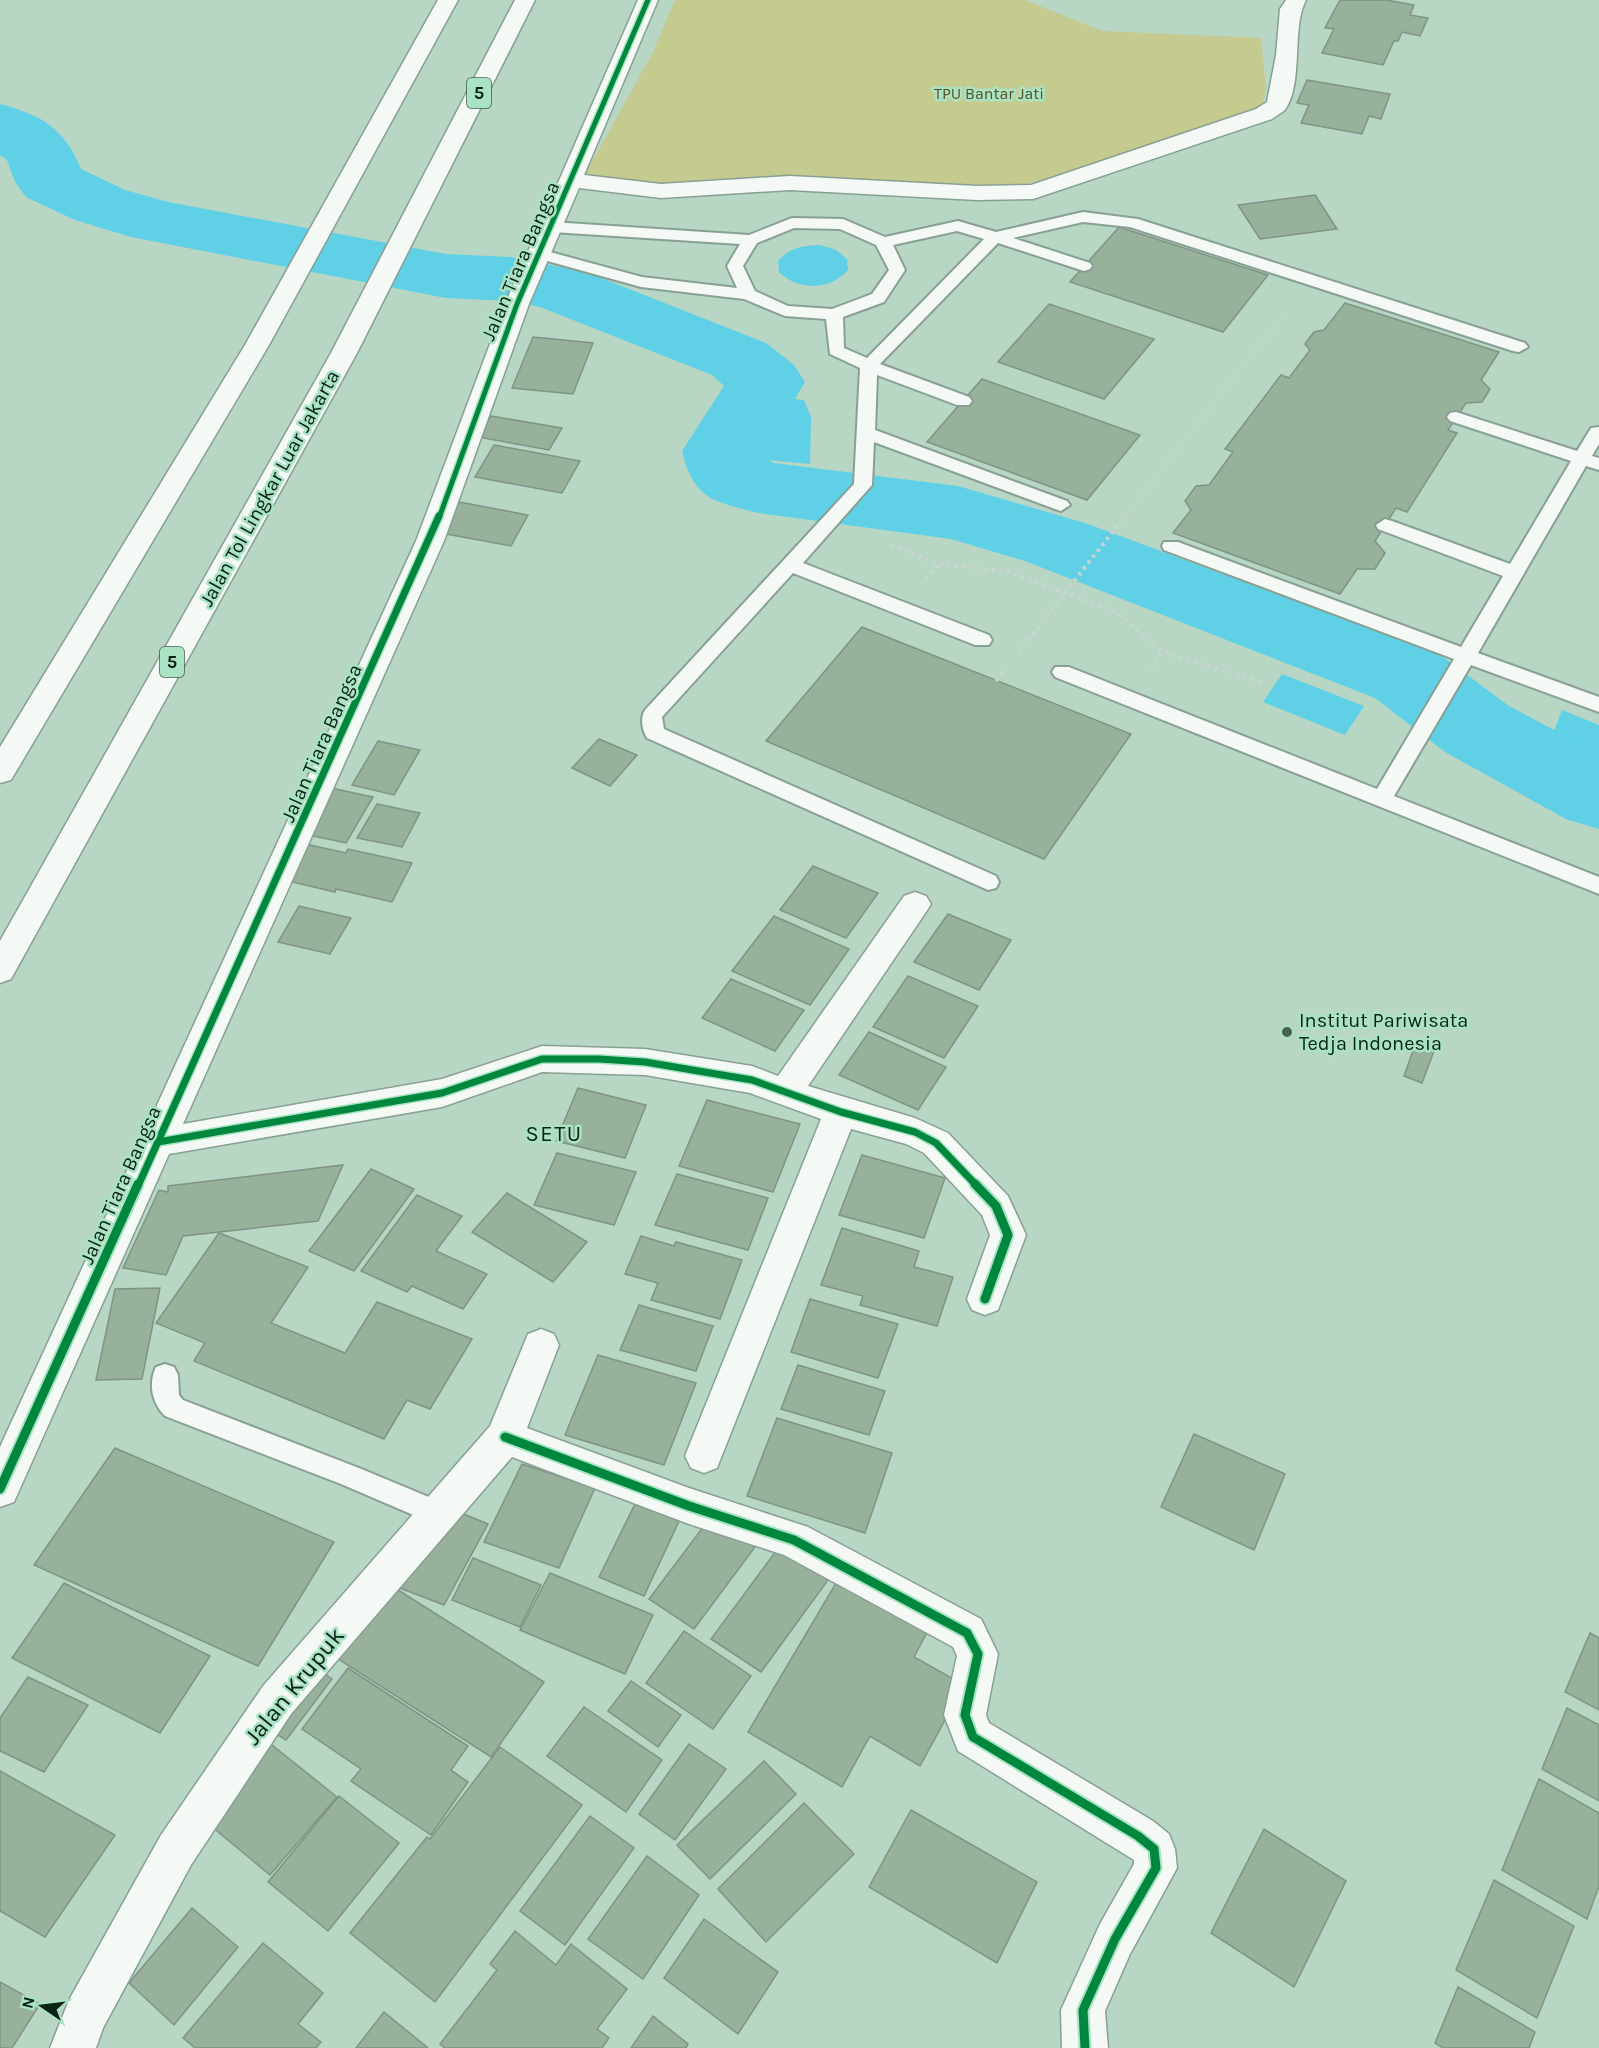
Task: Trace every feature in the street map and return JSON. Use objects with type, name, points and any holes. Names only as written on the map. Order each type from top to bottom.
[{"type":"main road","points":[[0,772],[257,345],[351,180],[448,0]]},
{"type":"main road","name":"Jalan Tol Lingkar Luar Jakarta","points":[[0,970],[344,353],[525,0]]},
{"type":"main road","name":"Jalan Tiara Bangsa","points":[[0,1489],[430,541],[517,303],[552,227],[648,0]]},
{"type":"main road","points":[[572,180],[687,191],[790,183],[977,193],[1033,192],[1264,114],[1278,105],[1287,55],[1291,9],[1296,0]]},
{"type":"main road","points":[[786,1091],[915,904]]},
{"type":"main road","points":[[158,1142],[442,1093],[542,1059],[599,1059],[687,1068],[752,1080],[841,1112],[915,1132],[936,1143],[996,1206],[1008,1235],[985,1299]]},
{"type":"main road","points":[[704,1456],[841,1112]]},
{"type":"main road","name":"Jalan Krupuk","points":[[73,2048],[85,2016],[176,1850],[277,1700],[505,1437],[541,1345]]},
{"type":"main road","points":[[505,1437],[689,1506],[794,1540],[967,1633],[978,1654],[965,1714],[973,1737],[1138,1836],[1154,1849],[1156,1868],[1115,1939],[1083,2010],[1085,2048]]},
{"type":"lane","points":[[988,882],[654,733],[652,715],[863,486],[869,366],[995,237],[1083,217],[1132,222],[1519,347]]},
{"type":"lane","points":[[552,227],[751,240],[792,224],[843,224],[883,242],[958,226],[1084,266]]},
{"type":"lane","points":[[748,294],[735,266],[751,240]]},
{"type":"lane","points":[[536,260],[640,282],[748,294],[785,311],[834,314],[878,298],[897,270],[883,242]]},
{"type":"lane","points":[[834,314],[836,350],[869,366],[963,401]]},
{"type":"lane","points":[[1456,417],[1590,462]]},
{"type":"lane","points":[[864,432],[1061,505]]},
{"type":"lane","points":[[1382,799],[1515,573],[1590,462],[1598,432]]},
{"type":"lane","points":[[1385,525],[1515,573]]},
{"type":"lane","points":[[1171,546],[1599,705]]},
{"type":"lane","points":[[791,565],[982,640]]},
{"type":"lane","points":[[1062,672],[1599,886]]},
{"type":"lane","points":[[165,1375],[166,1400],[174,1408],[350,1476],[439,1514]]},
{"type":"path","points":[[1040,625],[1310,280]]},
{"type":"path","points":[[891,545],[939,564],[1010,572],[1116,612],[1163,652],[1262,682]]},
{"type":"green space","name":"TPU Bantar Jati","points":[[675,0],[1025,0],[1102,31],[1261,38],[1266,88],[1263,105],[1052,177],[1009,188],[805,176],[660,185],[584,176],[652,54]]},
{"type":"water","points":[[820,245],[836,250],[847,259],[848,270],[841,277],[823,285],[814,286],[795,283],[779,272],[778,261],[787,253],[802,247]]},
{"type":"water","points":[[782,398],[804,400],[811,417],[810,464],[757,459]]},
{"type":"water","points":[[1282,674],[1364,706],[1345,735],[1263,702]]},
{"type":"water","points":[[1562,710],[1599,725],[1599,759],[1554,731]]},
{"type":"building","points":[[1340,0],[1386,0],[1414,5],[1410,15],[1428,18],[1420,36],[1402,32],[1398,41],[1394,41],[1383,65],[1322,53],[1334,29],[1325,28]]},
{"type":"building","points":[[1307,80],[1390,94],[1381,119],[1369,116],[1362,134],[1301,123],[1309,105],[1297,103]]},
{"type":"building","points":[[1315,195],[1337,229],[1260,239],[1238,205]]},
{"type":"building","points":[[1119,227],[1268,275],[1223,332],[1070,282]]},
{"type":"building","points":[[1345,303],[1499,352],[1481,380],[1490,389],[1482,402],[1466,403],[1448,430],[1457,433],[1407,512],[1396,508],[1375,541],[1385,553],[1375,569],[1357,569],[1340,594],[1173,533],[1191,510],[1185,501],[1196,486],[1209,485],[1233,452],[1225,449],[1281,375],[1289,378],[1310,350],[1305,344],[1314,332],[1324,330]]},
{"type":"building","points":[[1049,304],[1154,339],[1104,399],[998,362]]},
{"type":"building","points":[[533,337],[593,343],[573,394],[512,388]]},
{"type":"building","points":[[982,379],[1140,435],[1087,500],[927,442]]},
{"type":"building","points":[[491,416],[562,428],[549,450],[478,437]]},
{"type":"building","points":[[494,445],[580,461],[562,493],[475,477]]},
{"type":"building","points":[[454,501],[528,515],[511,546],[435,532]]},
{"type":"building","points":[[862,627],[1131,734],[1044,859],[766,741]]},
{"type":"building","points":[[599,739],[637,755],[610,786],[572,768]]},
{"type":"building","points":[[378,741],[420,750],[394,795],[352,785]]},
{"type":"building","points":[[331,788],[373,797],[346,843],[304,834]]},
{"type":"building","points":[[377,804],[420,813],[402,847],[357,838]]},
{"type":"building","points":[[301,843],[346,853],[348,849],[412,863],[392,902],[336,889],[335,892],[280,879]]},
{"type":"building","points":[[813,866],[878,893],[846,938],[780,910]]},
{"type":"building","points":[[299,906],[351,918],[330,954],[278,942]]},
{"type":"building","points":[[948,914],[1011,940],[979,990],[914,962]]},
{"type":"building","points":[[774,916],[849,949],[810,1005],[732,971]]},
{"type":"building","points":[[908,976],[978,1006],[944,1058],[873,1027]]},
{"type":"building","points":[[731,979],[804,1010],[775,1051],[702,1018]]},
{"type":"building","points":[[869,1032],[946,1067],[918,1110],[839,1075]]},
{"type":"building","points":[[1415,1045],[1434,1051],[1422,1083],[1404,1076]]},
{"type":"building","points":[[578,1088],[646,1105],[625,1158],[556,1141]]},
{"type":"building","points":[[707,1100],[800,1124],[773,1192],[679,1166]]},
{"type":"building","points":[[557,1153],[636,1172],[614,1225],[534,1205]]},
{"type":"building","points":[[862,1155],[945,1178],[924,1238],[839,1215]]},
{"type":"building","points":[[343,1165],[318,1221],[183,1236],[166,1275],[123,1268],[159,1190],[168,1192],[168,1186]]},
{"type":"building","points":[[371,1169],[414,1189],[354,1271],[309,1251]]},
{"type":"building","points":[[677,1174],[768,1198],[748,1250],[655,1225]]},
{"type":"building","points":[[507,1193],[587,1242],[553,1282],[472,1232]]},
{"type":"building","points":[[417,1195],[462,1216],[436,1251],[487,1274],[463,1309],[412,1286],[407,1292],[361,1271]]},
{"type":"building","points":[[842,1228],[919,1251],[914,1267],[953,1277],[937,1326],[860,1305],[863,1296],[821,1285]]},
{"type":"building","points":[[219,1233],[308,1267],[271,1323],[345,1353],[377,1302],[472,1339],[430,1409],[407,1400],[384,1439],[194,1361],[205,1343],[156,1323]]},
{"type":"building","points":[[641,1236],[674,1246],[676,1242],[742,1260],[720,1319],[651,1300],[658,1283],[625,1274]]},
{"type":"building","points":[[160,1288],[142,1379],[96,1380],[115,1289]]},
{"type":"building","points":[[810,1299],[898,1324],[878,1378],[791,1352]]},
{"type":"building","points":[[639,1305],[713,1326],[696,1371],[620,1350]]},
{"type":"building","points":[[598,1355],[696,1383],[664,1465],[565,1435]]},
{"type":"building","points":[[798,1365],[885,1391],[869,1435],[781,1409]]},
{"type":"building","points":[[777,1418],[892,1453],[865,1533],[747,1496]]},
{"type":"building","points":[[1194,1434],[1285,1474],[1254,1550],[1161,1507]]},
{"type":"building","points":[[115,1448],[334,1542],[258,1666],[34,1565]]},
{"type":"building","points":[[522,1464],[595,1488],[559,1568],[484,1542]]},
{"type":"building","points":[[638,1498],[682,1515],[644,1596],[599,1577]]},
{"type":"building","points":[[446,1507],[488,1524],[444,1605],[400,1588]]},
{"type":"building","points":[[710,1518],[755,1547],[694,1629],[649,1599]]},
{"type":"building","points":[[779,1547],[828,1580],[761,1672],[711,1639]]},
{"type":"building","points":[[473,1558],[541,1585],[520,1627],[452,1600]]},
{"type":"building","points":[[550,1573],[653,1615],[625,1674],[520,1630]]},
{"type":"building","points":[[842,1573],[932,1623],[914,1657],[964,1685],[920,1766],[870,1736],[842,1787],[748,1732]]},
{"type":"building","points":[[64,1583],[210,1656],[160,1733],[12,1658]]},
{"type":"building","points":[[387,1583],[544,1682],[491,1757],[332,1655]]},
{"type":"building","points":[[684,1631],[751,1676],[713,1729],[646,1683]]},
{"type":"building","points":[[1590,1633],[1599,1638],[1599,1710],[1565,1692]]},
{"type":"building","points":[[312,1665],[332,1679],[286,1740],[265,1727]]},
{"type":"building","points":[[348,1668],[468,1746],[451,1770],[468,1782],[431,1835],[351,1781],[361,1769],[302,1729]]},
{"type":"building","points":[[28,1677],[88,1705],[44,1772],[0,1751],[0,1718]]},
{"type":"building","points":[[631,1681],[681,1715],[658,1747],[608,1711]]},
{"type":"building","points":[[584,1707],[662,1760],[626,1812],[547,1756]]},
{"type":"building","points":[[1567,1708],[1599,1725],[1599,1801],[1542,1769]]},
{"type":"building","points":[[267,1741],[337,1797],[270,1875],[200,1817]]},
{"type":"building","points":[[689,1744],[726,1769],[675,1840],[639,1814]]},
{"type":"building","points":[[500,1747],[582,1805],[435,2002],[350,1933],[427,1837],[430,1839]]},
{"type":"building","points":[[764,1761],[796,1794],[710,1879],[677,1845]]},
{"type":"building","points":[[0,1771],[115,1835],[45,1937],[0,1911]]},
{"type":"building","points":[[1539,1779],[1599,1813],[1599,1886],[1587,1919],[1502,1870]]},
{"type":"building","points":[[339,1796],[399,1843],[328,1931],[268,1882]]},
{"type":"building","points":[[804,1803],[854,1854],[766,1942],[718,1889]]},
{"type":"building","points":[[911,1810],[1037,1882],[997,1963],[869,1887]]},
{"type":"building","points":[[590,1816],[634,1848],[565,1945],[520,1911]]},
{"type":"building","points":[[1264,1829],[1346,1881],[1294,1987],[1211,1933]]},
{"type":"building","points":[[647,1856],[699,1895],[643,1979],[588,1939]]},
{"type":"building","points":[[1494,1880],[1574,1926],[1537,2018],[1456,1970]]},
{"type":"building","points":[[192,1908],[238,1947],[174,2025],[129,1983]]},
{"type":"building","points":[[704,1919],[778,1972],[738,2034],[664,1978]]},
{"type":"building","points":[[515,1931],[556,1965],[571,1944],[627,1989],[597,2029],[609,2038],[602,2048],[445,2048],[440,2044],[497,1970],[490,1964]]},
{"type":"building","points":[[263,1943],[323,1993],[298,2024],[321,2042],[316,2048],[195,2048],[183,2038]]},
{"type":"building","points":[[0,1982],[40,2004],[12,2048],[0,2048]]},
{"type":"building","points":[[1458,1987],[1535,2032],[1529,2048],[1443,2048],[1435,2043]]},
{"type":"building","points":[[384,2012],[428,2048],[356,2048]]},
{"type":"building","points":[[653,2016],[688,2044],[686,2048],[631,2048]]},
{"type":"waterway","points":[[0,125],[38,149],[51,182],[100,205],[157,222],[446,276],[511,279],[559,288],[739,359],[766,382],[723,451],[729,474],[758,487],[958,513],[1055,542],[1407,676],[1477,729],[1599,795]]},
{"type":"cycle path","points":[[0,1489],[430,541],[517,304],[648,0]]},
{"type":"cycle path","points":[[158,1142],[442,1093],[542,1059],[645,1062],[752,1080],[841,1112],[915,1132],[936,1143],[996,1206],[1008,1235],[985,1299]]},
{"type":"cycle path","points":[[505,1437],[689,1506],[794,1540],[967,1633],[978,1654],[965,1715],[973,1737],[1138,1836],[1154,1849],[1156,1868],[1115,1939],[1083,2010],[1085,2048]]},
{"type":"place","name":"Institut Pariwisata Tedja Indonesia","points":[[1287,1032]]},
{"type":"district","name":"SETU","points":[[554,1133]]}]
